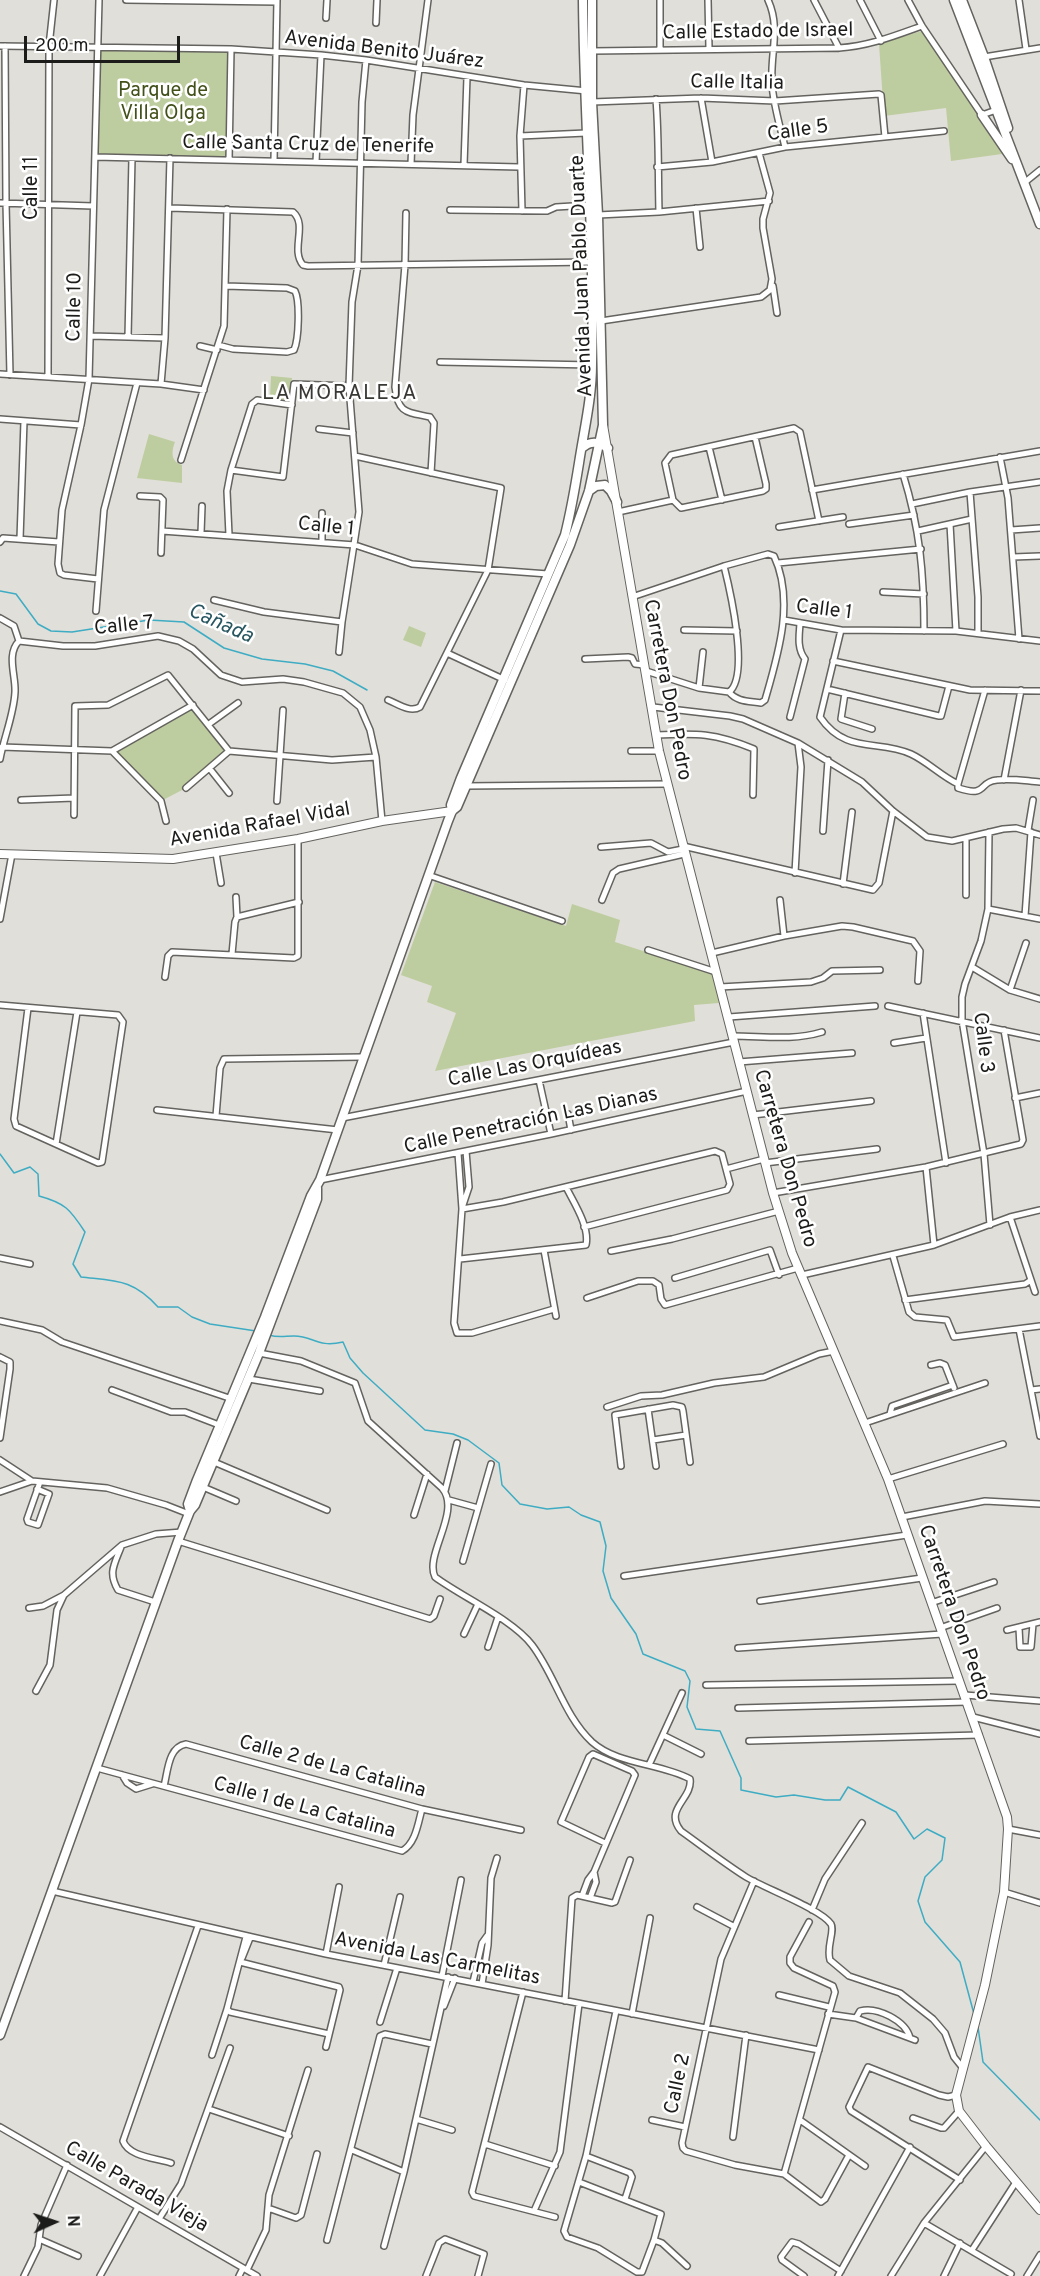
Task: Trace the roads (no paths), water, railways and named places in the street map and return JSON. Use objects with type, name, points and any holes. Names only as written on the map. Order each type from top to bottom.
[{"type":"main road","name":"Avenida Juan Pablo Duarte","points":[[566,544],[588,410],[598,215],[592,102],[588,91],[583,0]]},
{"type":"main road","name":"Avenida Juan Pablo Duarte","points":[[566,544],[589,491],[604,445],[601,321],[589,205],[586,133],[592,51],[592,0]]},
{"type":"main road","points":[[954,0],[999,109]]},
{"type":"main road","points":[[962,0],[984,57],[1012,149],[1040,224]]},
{"type":"main road","points":[[982,115],[1019,169]]},
{"type":"main road","points":[[582,448],[589,442],[604,445]]},
{"type":"main road","points":[[579,462],[582,468],[611,491],[617,502]]},
{"type":"main road","points":[[589,491],[596,486],[605,485]]},
{"type":"main road","points":[[0,2035],[180,1536],[214,1462],[235,1401],[317,1199],[319,1184],[362,1057],[452,811],[451,805],[566,544]]},
{"type":"main road","points":[[452,811],[457,807],[466,786],[507,680]]},
{"type":"main road","points":[[189,1513],[188,1504],[219,1425],[249,1379],[257,1349]]},
{"type":"street","name":"Calle 11","points":[[48,377],[49,46],[54,0]]},
{"type":"street","name":"Calle 10","points":[[98,579],[68,577],[60,573],[58,564],[62,510],[89,379],[99,0]]},
{"type":"street","points":[[126,0],[277,1],[274,161]]},
{"type":"street","points":[[326,18],[327,0]]},
{"type":"street","points":[[376,23],[377,0]]},
{"type":"street","points":[[411,164],[413,115],[428,0]]},
{"type":"street","points":[[660,0],[660,49]]},
{"type":"street","points":[[708,0],[710,48]]},
{"type":"street","points":[[768,0],[774,12],[775,48],[772,71],[775,101],[785,147]]},
{"type":"street","points":[[814,0],[839,48]]},
{"type":"street","points":[[860,0],[881,41]]},
{"type":"street","points":[[908,0],[922,26],[982,115],[999,109]]},
{"type":"street","points":[[1019,0],[1026,49]]},
{"type":"street","name":"Calle Estado de Israel","points":[[592,51],[839,48],[881,41],[922,26]]},
{"type":"street","name":"Avenida Benito Juárez","points":[[2,46],[231,50],[321,55],[524,85],[588,91]]},
{"type":"street","points":[[2,46],[3,203],[10,375]]},
{"type":"street","points":[[984,57],[1040,48]]},
{"type":"street","points":[[229,160],[231,50]]},
{"type":"street","points":[[316,162],[321,55]]},
{"type":"street","points":[[339,652],[359,512],[349,386],[352,302],[358,265],[359,163],[366,60]]},
{"type":"street","points":[[464,165],[467,77]]},
{"type":"street","points":[[522,211],[519,136],[524,85]]},
{"type":"street","name":"Calle Italia","points":[[592,102],[701,98],[775,101],[880,94],[885,137]]},
{"type":"street","points":[[701,98],[712,162]]},
{"type":"street","points":[[656,99],[659,212]]},
{"type":"street","name":"Calle 5","points":[[657,167],[712,162],[785,147],[944,131]]},
{"type":"street","points":[[519,136],[586,133]]},
{"type":"street","points":[[759,153],[770,185],[763,228],[777,313]]},
{"type":"street","name":"Calle Santa Cruz de Tenerife","points":[[95,157],[519,167]]},
{"type":"street","points":[[128,336],[132,158]]},
{"type":"street","points":[[161,384],[165,338],[170,159]]},
{"type":"street","points":[[1024,183],[1040,170]]},
{"type":"street","points":[[598,215],[659,212],[769,201]]},
{"type":"street","points":[[3,203],[93,206]]},
{"type":"street","points":[[450,210],[547,211],[556,207],[589,205]]},
{"type":"street","points":[[170,208],[293,212],[299,224],[300,262],[308,266],[595,262]]},
{"type":"street","points":[[696,208],[700,247]]},
{"type":"street","points":[[181,460],[225,326],[227,209]]},
{"type":"street","points":[[406,213],[405,265],[395,379],[396,400],[404,411],[430,417],[433,420],[431,473]]},
{"type":"street","points":[[200,346],[286,352],[294,350],[298,299],[295,291],[287,288],[225,286]]},
{"type":"street","points":[[601,321],[761,297],[771,287]]},
{"type":"street","points":[[91,336],[165,338]]},
{"type":"street","points":[[440,362],[592,365]]},
{"type":"street","points":[[0,374],[161,384],[204,390]]},
{"type":"street","points":[[231,470],[283,477],[294,386],[297,382],[349,386]]},
{"type":"street","points":[[96,611],[104,510],[137,383]]},
{"type":"street","points":[[229,535],[227,492],[231,470],[254,401],[292,405]]},
{"type":"street","points":[[0,419],[81,425]]},
{"type":"street","points":[[20,539],[24,421]]},
{"type":"street","points":[[754,437],[765,489],[722,501],[681,508],[673,500],[665,463],[672,455],[794,428],[798,429],[819,521]]},
{"type":"street","points":[[319,429],[353,433]]},
{"type":"street","name":"Carretera Don Pedro","points":[[604,445],[617,502],[659,751],[773,1193],[800,1272],[888,1479],[1002,1800],[1008,1829],[1004,1892],[985,1985],[962,2067]]},
{"type":"street","points":[[709,447],[722,501]]},
{"type":"street","points":[[812,490],[1040,450]]},
{"type":"street","points":[[355,456],[501,488],[488,570],[420,707],[412,710],[388,700]]},
{"type":"street","points":[[1000,457],[1011,530],[1019,639]]},
{"type":"street","points":[[903,474],[921,549],[924,631]]},
{"type":"street","points":[[912,504],[970,492],[1040,482]]},
{"type":"street","points":[[970,492],[978,597],[978,633]]},
{"type":"street","points":[[140,496],[162,497],[161,552]]},
{"type":"street","points":[[618,512],[673,500]]},
{"type":"street","points":[[201,533],[202,506]]},
{"type":"street","points":[[322,513],[322,542]]},
{"type":"street","points":[[849,524],[914,515]]},
{"type":"street","points":[[778,527],[843,517]]},
{"type":"street","points":[[918,531],[972,519]]},
{"type":"street","points":[[950,524],[956,631]]},
{"type":"street","points":[[1011,530],[1040,528]]},
{"type":"street","name":"Calle 1","points":[[162,531],[355,545],[412,564],[552,575]]},
{"type":"street","points":[[0,542],[3,538],[59,542]]},
{"type":"street","points":[[632,597],[724,566],[768,554],[774,556],[778,563],[921,549]]},
{"type":"street","points":[[1013,557],[1040,556]]},
{"type":"street","name":"Calle 1","points":[[778,563],[784,620],[841,630],[956,631],[1040,641]]},
{"type":"street","points":[[724,566],[738,631],[735,685],[729,692]]},
{"type":"street","points":[[883,592],[924,594]]},
{"type":"street","points":[[214,600],[264,612],[342,622]]},
{"type":"street","points":[[0,618],[14,626],[19,641],[14,646],[13,654],[15,694],[0,759]]},
{"type":"street","points":[[585,659],[628,657],[632,658],[634,664],[699,688],[729,692],[734,698],[741,700],[764,702],[784,620]]},
{"type":"street","points":[[790,717],[805,659],[801,654],[798,638],[800,624]]},
{"type":"street","points":[[684,630],[738,631]]},
{"type":"street","points":[[841,630],[821,719],[841,736],[854,744],[910,754],[958,784],[958,788],[974,793],[993,780],[1040,782]]},
{"type":"street","name":"Calle 7","points":[[19,641],[63,646],[95,646],[158,636],[179,641],[194,649],[221,675],[242,682],[283,679],[304,682],[343,693],[360,707],[370,730],[376,757],[382,821]]},
{"type":"street","points":[[699,688],[703,652]]},
{"type":"street","points":[[447,653],[507,680]]},
{"type":"street","points":[[833,661],[950,686],[985,690],[1040,691]]},
{"type":"street","points":[[74,815],[75,706],[108,705],[168,675],[230,751]]},
{"type":"street","points":[[827,689],[941,716],[950,686]]},
{"type":"street","points":[[958,784],[985,690]]},
{"type":"street","points":[[1004,780],[1021,690]]},
{"type":"street","points":[[845,693],[841,719],[872,729]]},
{"type":"street","points":[[209,724],[238,703]]},
{"type":"street","points":[[2,747],[112,751],[194,705]]},
{"type":"street","points":[[653,707],[736,717],[798,742],[862,782],[893,811],[927,837],[952,841],[1016,828],[1040,835]]},
{"type":"street","points":[[277,801],[283,710]]},
{"type":"street","points":[[656,735],[697,733],[727,738],[754,749],[753,795]]},
{"type":"street","points":[[795,873],[801,767],[798,742]]},
{"type":"street","points":[[112,751],[160,801],[166,821]]},
{"type":"street","points":[[186,788],[230,751],[332,760],[376,757]]},
{"type":"street","points":[[631,751],[659,751]]},
{"type":"street","points":[[823,831],[828,760]]},
{"type":"street","points":[[210,769],[229,794]]},
{"type":"street","points":[[466,786],[668,784]]},
{"type":"street","points":[[21,800],[74,798]]},
{"type":"street","points":[[1025,916],[1033,800]]},
{"type":"street","name":"Avenida Rafael Vidal","points":[[0,854],[173,859],[298,839],[382,821],[452,811]]},
{"type":"street","points":[[601,847],[637,842],[651,843],[668,852],[683,850],[869,891],[876,889],[893,811]]},
{"type":"street","points":[[843,884],[852,812]]},
{"type":"street","name":"Calle 3","points":[[989,832],[988,909],[981,941],[962,997],[962,1020],[984,1154],[990,1225]]},
{"type":"street","points":[[165,976],[168,956],[172,952],[298,956],[298,839]]},
{"type":"street","points":[[966,839],[966,895]]},
{"type":"street","points":[[602,900],[614,873],[619,869],[683,850]]},
{"type":"street","points":[[216,853],[221,883]]},
{"type":"street","points":[[0,919],[12,854]]},
{"type":"street","points":[[428,875],[562,921]]},
{"type":"street","points":[[232,954],[237,917],[236,897]]},
{"type":"street","points":[[780,900],[784,936]]},
{"type":"street","points":[[237,917],[299,902]]},
{"type":"street","points":[[988,909],[1040,919]]},
{"type":"street","points":[[712,953],[784,936],[842,926],[910,940],[917,944],[920,951],[918,981]]},
{"type":"street","name":"Calle 3","points":[[1010,990],[1026,943]]},
{"type":"street","points":[[648,950],[716,972]]},
{"type":"street","points":[[972,967],[1010,990],[1040,999]]},
{"type":"street","points":[[720,987],[811,982],[823,978],[832,971],[880,970]]},
{"type":"street","points":[[0,1005],[118,1015],[123,1022],[102,1162],[98,1163],[16,1126],[28,1008]]},
{"type":"street","points":[[729,1017],[875,1006]]},
{"type":"street","points":[[888,1006],[1040,1038]]},
{"type":"street","points":[[56,1144],[77,1012]]},
{"type":"street","points":[[923,1013],[946,1162]]},
{"type":"street","points":[[773,1193],[926,1167],[1021,1144],[1023,1140],[1004,1030]]},
{"type":"street","name":"Calle Las Orquídeas","points":[[342,1118],[734,1039],[799,1037],[822,1032]]},
{"type":"street","points":[[894,1043],[926,1038]]},
{"type":"street","points":[[739,1062],[852,1053]]},
{"type":"street","points":[[216,1116],[220,1068],[224,1059],[362,1057]]},
{"type":"street","points":[[539,1080],[551,1134]]},
{"type":"street","name":"Calle Penetración Las Dianas","points":[[319,1184],[747,1091]]},
{"type":"street","points":[[1016,1098],[1040,1093]]},
{"type":"street","points":[[753,1115],[871,1101]]},
{"type":"street","points":[[157,1110],[338,1130]]},
{"type":"street","points":[[568,1114],[571,1130]]},
{"type":"street","points":[[726,1169],[765,1161],[877,1149]]},
{"type":"street","points":[[462,1209],[469,1187],[466,1151]]},
{"type":"street","points":[[462,1209],[719,1151],[722,1154],[729,1188],[584,1227]]},
{"type":"street","points":[[458,1153],[462,1209],[454,1323],[457,1333],[466,1334],[554,1309]]},
{"type":"street","points":[[926,1167],[934,1245]]},
{"type":"street","points":[[460,1259],[586,1245],[584,1227],[566,1187]]},
{"type":"street","points":[[588,1298],[646,1280],[660,1285],[661,1299],[665,1305],[779,1275],[893,1256],[934,1245],[1010,1217],[1040,1210]]},
{"type":"street","points":[[611,1251],[672,1239],[779,1211]]},
{"type":"street","points":[[1010,1217],[1035,1292]]},
{"type":"street","points":[[544,1250],[556,1316]]},
{"type":"street","points":[[675,1278],[770,1250],[779,1275]]},
{"type":"street","points":[[893,1256],[909,1312],[915,1317],[946,1320],[954,1337],[1040,1326]]},
{"type":"street","points":[[0,1258],[30,1264]]},
{"type":"street","points":[[905,1300],[1026,1284],[1031,1280]]},
{"type":"street","points":[[0,1321],[36,1328],[62,1342],[235,1401]]},
{"type":"street","points":[[1019,1329],[1040,1436]]},
{"type":"street","points":[[257,1349],[301,1361],[355,1383],[368,1421],[445,1491],[449,1500],[432,1568],[433,1573],[445,1584],[498,1617],[531,1644],[557,1691],[592,1742],[612,1754],[690,1779],[690,1785],[675,1816],[678,1827],[754,1881],[812,1910],[830,1923],[832,1927],[828,1953],[834,1964],[849,1976],[900,1993],[933,2019],[945,2033],[954,2057],[962,2067],[956,2095],[960,2111],[1040,2210]]},
{"type":"street","points":[[621,1466],[615,1415],[610,1406],[641,1396],[672,1394],[714,1383],[764,1377],[819,1354],[834,1351]]},
{"type":"street","points":[[0,1357],[10,1362],[0,1438]]},
{"type":"street","points":[[931,1365],[940,1363],[945,1365],[956,1392]]},
{"type":"street","points":[[249,1379],[320,1391]]},
{"type":"street","points":[[865,1423],[985,1383]]},
{"type":"street","points":[[890,1414],[892,1406],[953,1385]]},
{"type":"street","points":[[1031,1390],[1040,1389]]},
{"type":"street","points":[[112,1390],[171,1412],[185,1412],[219,1425]]},
{"type":"street","points":[[672,1394],[673,1405]]},
{"type":"street","points":[[662,1395],[664,1407]]},
{"type":"street","points":[[615,1415],[673,1405],[682,1407],[690,1462]]},
{"type":"street","points":[[648,1409],[656,1466]]},
{"type":"street","points":[[653,1440],[686,1436]]},
{"type":"street","points":[[445,1491],[457,1443]]},
{"type":"street","points":[[888,1479],[1003,1444]]},
{"type":"street","points":[[0,1460],[32,1481]]},
{"type":"street","points":[[214,1462],[327,1510]]},
{"type":"street","points":[[463,1561],[491,1464]]},
{"type":"street","points":[[414,1515],[427,1474]]},
{"type":"street","points":[[0,1492],[32,1481],[107,1488],[189,1513]]},
{"type":"street","points":[[37,1489],[49,1494],[38,1525],[27,1521],[37,1489],[40,1482]]},
{"type":"street","points":[[203,1486],[236,1501]]},
{"type":"street","points":[[449,1500],[478,1508]]},
{"type":"street","points":[[902,1517],[985,1500],[1040,1504]]},
{"type":"street","points":[[29,1608],[44,1606],[64,1595],[122,1545],[156,1534],[180,1536],[430,1619],[434,1616],[440,1599]]},
{"type":"street","points":[[624,1576],[907,1535]]},
{"type":"street","points":[[122,1545],[114,1564],[112,1579],[115,1585],[118,1590],[155,1602]]},
{"type":"street","points":[[760,1601],[922,1578]]},
{"type":"street","points":[[931,1603],[994,1582]]},
{"type":"street","points":[[36,1691],[50,1665],[57,1610],[64,1595]]},
{"type":"street","points":[[464,1634],[478,1604]]},
{"type":"street","points":[[738,1647],[941,1631],[997,1608]]},
{"type":"street","points":[[488,1647],[498,1617]]},
{"type":"street","points":[[1007,1630],[1040,1622]]},
{"type":"street","points":[[1019,1628],[1020,1647],[1031,1647],[1033,1624]]},
{"type":"street","points":[[706,1685],[959,1681]]},
{"type":"street","points":[[649,1765],[682,1693]]},
{"type":"street","points":[[738,1708],[966,1699],[1040,1701]]},
{"type":"street","points":[[973,1717],[1040,1734]]},
{"type":"street","points":[[663,1735],[701,1754]]},
{"type":"street","points":[[749,1741],[979,1735]]},
{"type":"street","name":"Calle 2 de La Catalina","points":[[164,1786],[173,1751],[186,1744],[422,1809],[521,1830]]},
{"type":"street","points":[[582,1896],[635,1775],[632,1771],[593,1754],[589,1757],[561,1822],[605,1843]]},
{"type":"street","points":[[96,1768],[152,1784]]},
{"type":"street","points":[[121,1775],[136,1788],[152,1784]]},
{"type":"street","name":"Calle 1 de La Catalina","points":[[152,1784],[402,1851],[408,1848],[412,1840],[422,1809]]},
{"type":"street","points":[[812,1910],[825,1879],[862,1823]]},
{"type":"street","points":[[1008,1829],[1040,1835]]},
{"type":"street","points":[[482,1984],[488,1944],[491,1878],[496,1858]]},
{"type":"street","points":[[565,2001],[572,1898],[575,1895],[615,1902],[630,1860]]},
{"type":"street","points":[[590,1898],[596,1882],[594,1872]]},
{"type":"street","points":[[384,2246],[404,2172],[432,2044],[461,1880]]},
{"type":"street","name":"Calle 2","points":[[754,1881],[733,1926],[721,1959],[685,2127],[683,2148],[686,2151],[735,2165],[784,2174],[819,2202],[822,2201],[849,2155]]},
{"type":"street","points":[[326,1954],[339,1887]]},
{"type":"street","name":"Avenida Las Carmelitas","points":[[52,1891],[326,1954],[819,2050]]},
{"type":"street","points":[[1004,1892],[1040,1903]]},
{"type":"street","points":[[384,1965],[400,1897]]},
{"type":"street","points":[[697,1907],[733,1926]]},
{"type":"street","points":[[632,2014],[650,1918]]},
{"type":"street","points":[[784,2174],[835,1992],[833,1986],[794,1968],[790,1963],[790,1957],[809,1922]]},
{"type":"street","points":[[171,2163],[139,2154],[127,2148],[123,2141],[198,1926]]},
{"type":"street","points":[[473,1982],[482,1943],[487,1936]]},
{"type":"street","points":[[212,2055],[248,1937]]},
{"type":"street","points":[[240,1962],[339,1988],[326,2047]]},
{"type":"street","points":[[380,2022],[397,1968]]},
{"type":"street","points":[[436,2024],[455,1978]]},
{"type":"street","points":[[523,1992],[472,2194],[555,2217]]},
{"type":"street","points":[[779,1995],[829,2007]]},
{"type":"street","points":[[534,2211],[560,2152],[579,2004]]},
{"type":"street","points":[[227,2009],[230,2012],[329,2034]]},
{"type":"street","points":[[828,2014],[856,2018],[913,2039],[909,2032],[896,2021],[880,2012],[866,2009],[860,2011],[856,2018]]},
{"type":"street","points":[[579,2182],[661,2214],[644,2268],[639,2272],[598,2248],[564,2234],[586,2156],[616,2011]]},
{"type":"street","points":[[327,2240],[380,2036],[385,2034],[432,2044]]},
{"type":"street","points":[[733,2137],[746,2035]]},
{"type":"street","points":[[159,2219],[181,2184],[230,2048]]},
{"type":"street","points":[[956,2095],[948,2097],[939,2095],[883,2072],[866,2068],[850,2103],[850,2109],[960,2180]]},
{"type":"street","points":[[239,2276],[266,2230],[269,2195],[308,2070]]},
{"type":"street","points":[[209,2109],[289,2136]]},
{"type":"street","points":[[913,2118],[944,2128],[960,2111]]},
{"type":"street","points":[[416,2119],[452,2130]]},
{"type":"street","points":[[652,2120],[685,2127]]},
{"type":"street","points":[[800,2120],[865,2166]]},
{"type":"street","name":"Calle Parada Vieja","points":[[0,2127],[257,2276]]},
{"type":"street","points":[[485,2144],[555,2166]]},
{"type":"street","points":[[891,2276],[924,2223],[986,2146]]},
{"type":"street","points":[[804,2276],[782,2260],[792,2242],[799,2244],[840,2274],[910,2147]]},
{"type":"street","points":[[352,2150],[404,2172]]},
{"type":"street","points":[[268,2208],[296,2218],[302,2215],[317,2154]]},
{"type":"street","points":[[586,2156],[630,2173],[632,2177],[625,2199]]},
{"type":"street","points":[[24,2276],[38,2247],[44,2216],[67,2165]]},
{"type":"street","points":[[972,2250],[1016,2182]]},
{"type":"street","points":[[100,2276],[138,2206]]},
{"type":"street","points":[[924,2223],[1011,2274]]},
{"type":"street","points":[[39,2239],[78,2256]]},
{"type":"street","points":[[426,2276],[441,2240],[445,2239],[484,2254],[478,2276]]},
{"type":"street","points":[[654,2240],[662,2244],[687,2266]]},
{"type":"street","points":[[944,2276],[960,2243]]},
{"type":"street","points":[[1027,2276],[1040,2255]]},
{"type":"waterway","name":"Cañada","points":[[0,591],[16,594],[38,624],[51,631],[72,632],[149,620],[184,622],[224,648],[262,659],[305,664],[333,671],[367,690]]},
{"type":"waterway","points":[[0,1154],[14,1173],[30,1167],[38,1174],[39,1196],[61,1204],[85,1232],[73,1264],[81,1277],[104,1279],[132,1286],[158,1307],[178,1307],[192,1317],[210,1324],[256,1331]]},
{"type":"waterway","points":[[269,1335],[301,1337],[327,1344],[343,1342],[350,1358],[363,1373],[425,1430],[453,1434],[468,1440],[499,1463],[502,1485],[520,1504],[547,1509],[569,1507],[581,1515],[600,1522],[606,1546],[603,1571],[611,1598],[636,1634],[643,1654],[685,1671],[690,1681],[687,1707],[696,1729],[720,1731],[741,1778],[741,1790],[776,1797],[794,1795],[840,1800],[848,1787],[896,1812],[914,1839],[927,1829],[945,1838],[942,1860],[925,1877],[918,1901],[925,1922],[960,1962],[974,2014]]},
{"type":"waterway","points":[[978,2027],[983,2062],[1040,2120]]},
{"type":"district","name":"LA MORALEJA","points":[[340,395]]},
{"type":"park label","name":"Parque de Villa Olga","points":[[163,104]]}]
